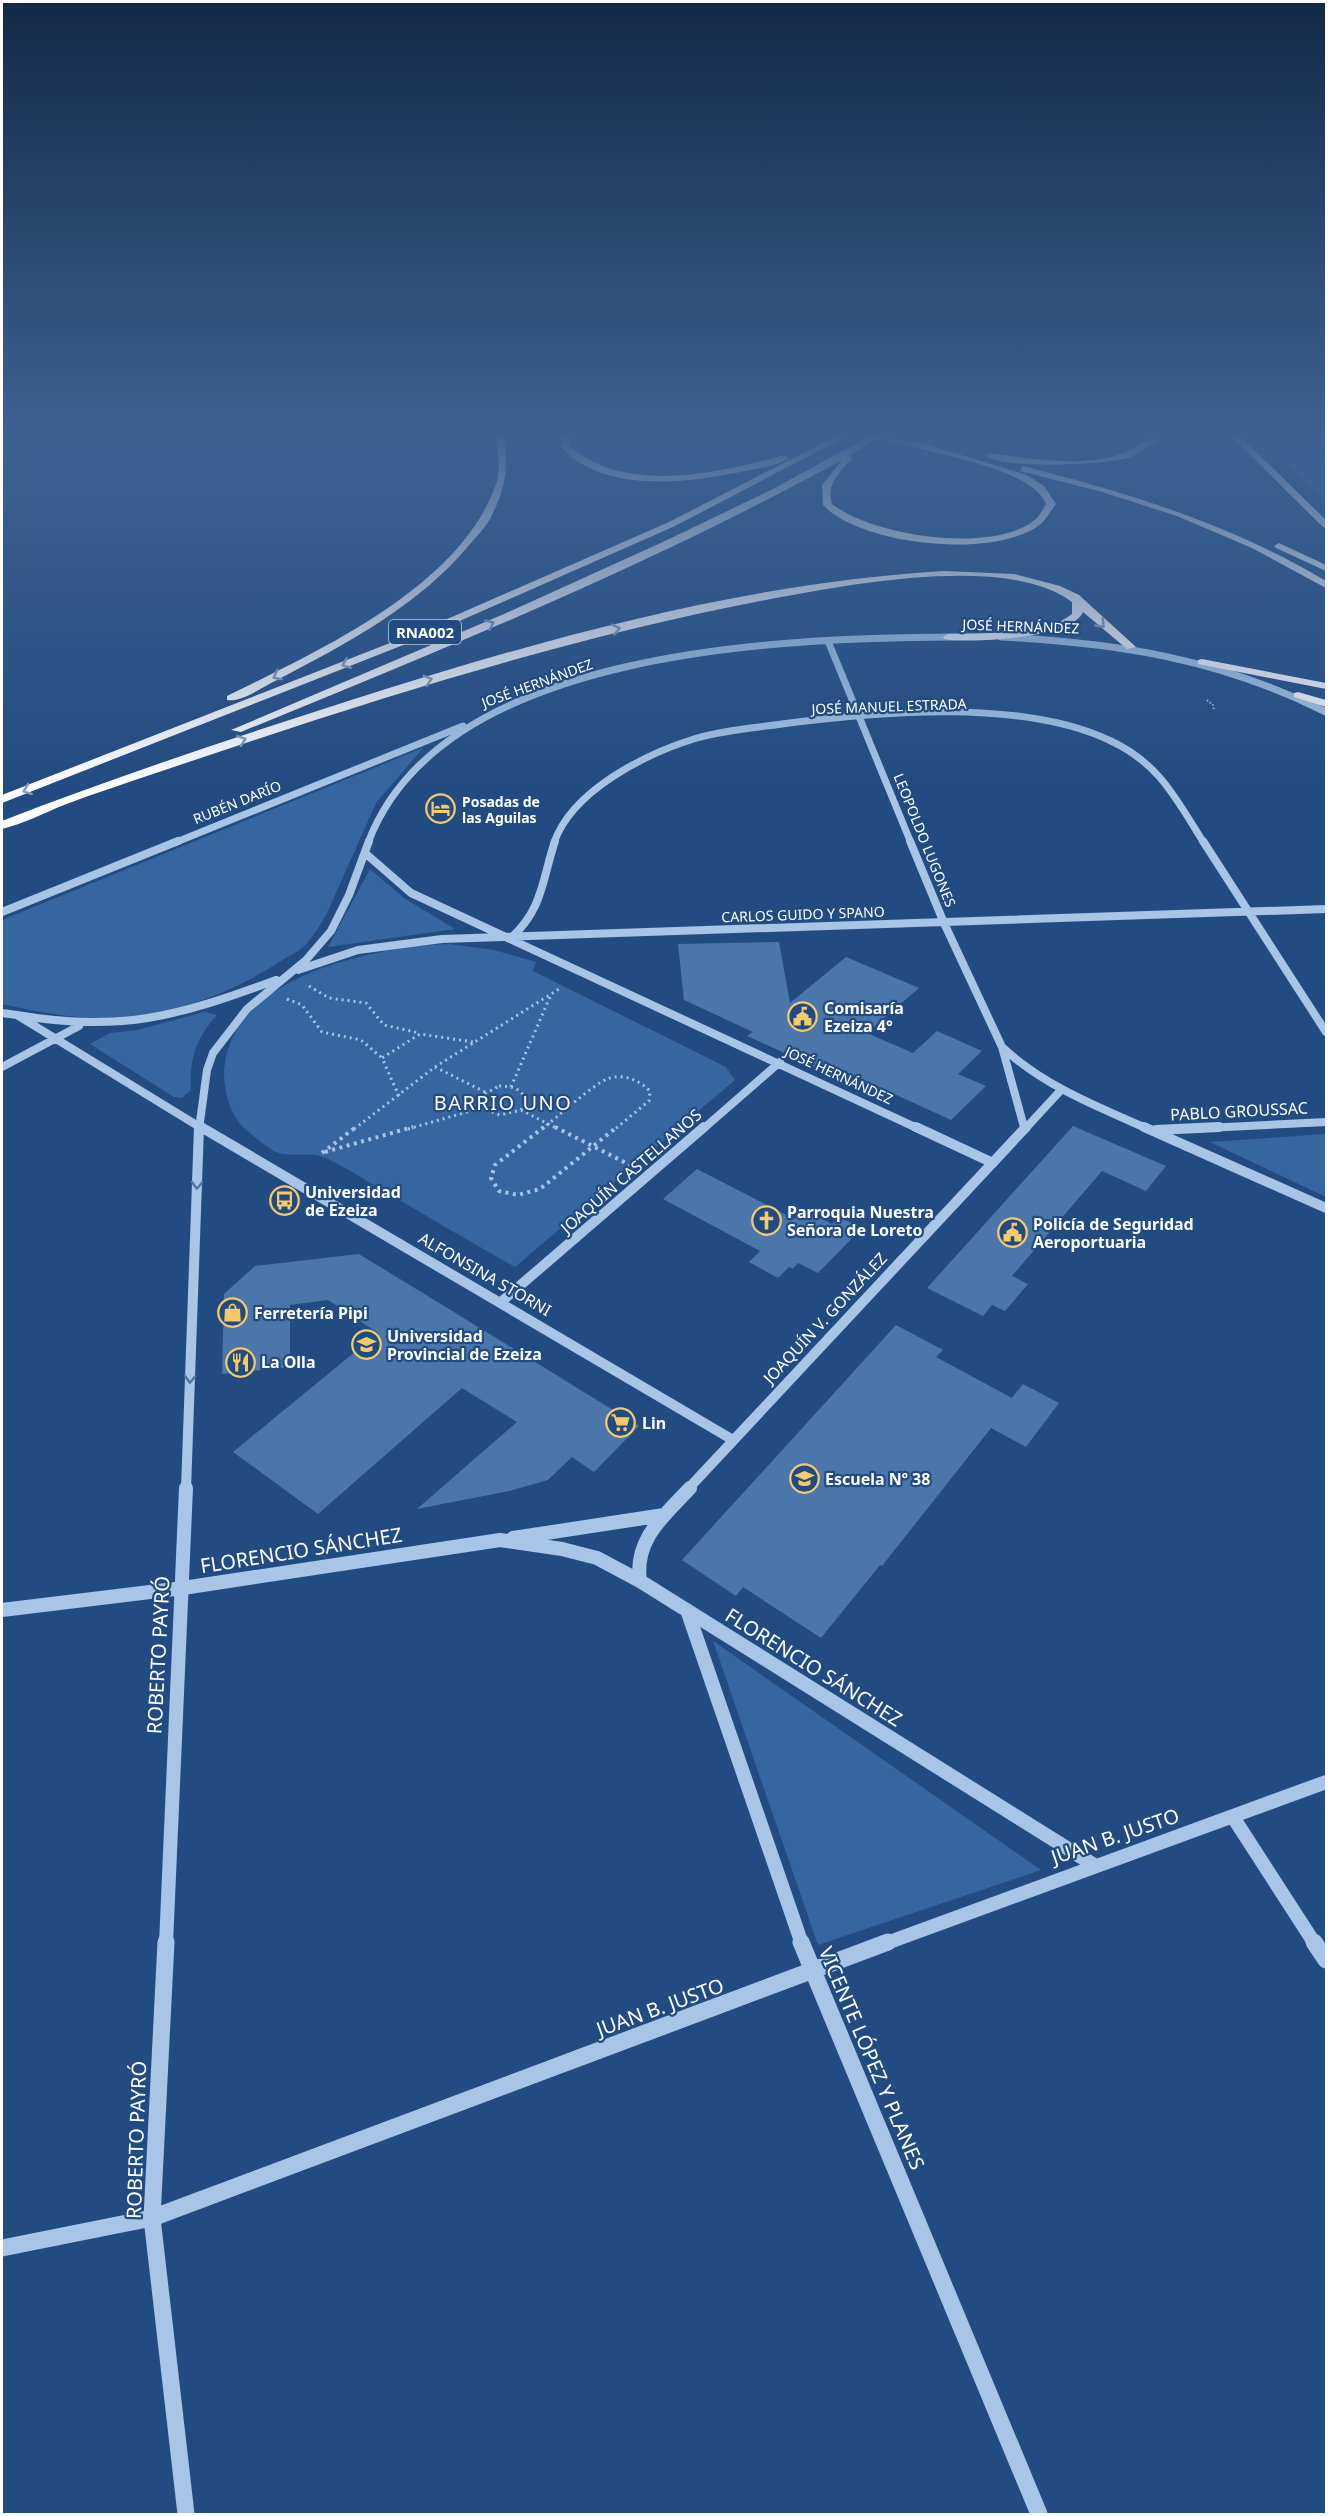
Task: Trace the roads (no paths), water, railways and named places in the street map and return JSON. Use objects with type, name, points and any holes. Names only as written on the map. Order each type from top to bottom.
[{"type":"highway","points":[[64,776],[305,662],[365,626],[444,569],[459,552]]},
{"type":"highway","name":"RNA002","points":[[2,799],[417,636],[607,552]]},
{"type":"highway","name":"RNA002","points":[[2,825],[441,646],[647,552]]},
{"type":"highway","points":[[1268,552],[1326,585]]},
{"type":"highway","points":[[1291,552],[1326,568]]},
{"type":"highway","points":[[87,792],[392,691],[556,642],[727,604],[868,580],[956,574],[1026,578],[1062,589],[1075,597],[1105,629],[1131,647]]},
{"type":"highway","points":[[948,637],[1015,633],[1051,628],[1069,622],[1077,615],[1079,608],[1075,597]]},
{"type":"highway","points":[[1202,662],[1326,686]]},
{"type":"highway","points":[[1298,695],[1326,704]]},
{"type":"street","name":"JOSÉ HERNÁNDEZ","points":[[993,1163],[780,1062],[411,893],[365,853],[373,829],[397,788],[416,767],[482,717],[560,686],[623,668],[729,649],[828,641],[948,637],[1034,638],[1131,647],[1245,674],[1298,695],[1326,711]]},
{"type":"street","name":"LEOPOLDO LUGONES","points":[[828,641],[944,923],[1002,1047],[1024,1127]]},
{"type":"street","name":"JOSÉ MANUEL ESTRADA","points":[[511,938],[528,926],[537,910],[556,836],[573,811],[620,772],[697,738],[800,721],[860,716],[1007,717],[1080,731],[1102,738],[1139,755],[1162,777],[1326,1032]]},
{"type":"street","name":"RUBÉN DARÍO","points":[[2,912],[482,717]]},
{"type":"street","name":"ROBERTO PAYRÓ","points":[[186,2514],[152,2218],[183,1588],[199,1126],[209,1060],[247,1005],[306,961],[332,930],[365,853]]},
{"type":"street","name":"CARLOS GUIDO Y SPANO","points":[[285,976],[325,959],[399,943],[1326,909]]},
{"type":"street","points":[[17,1016],[79,1026],[163,1018],[219,1001],[285,976]]},
{"type":"street","name":"ALFONSINA STORNI","points":[[2,1013],[17,1016],[199,1126],[734,1440]]},
{"type":"street","points":[[2,1067],[79,1026]]},
{"type":"street","name":"LEOPOLDO LUGONES","points":[[1002,1047],[1018,1062],[1061,1090],[1326,1208]]},
{"type":"street","name":"JOAQUÍN CASTELLANOS","points":[[501,1302],[780,1062]]},
{"type":"street","name":"JOAQUÍN V. GONZÁLEZ","points":[[640,1581],[637,1563],[641,1544],[664,1515],[1061,1090]]},
{"type":"street","name":"PABLO GROUSSAC","points":[[1153,1130],[1326,1122]]},
{"type":"street","name":"FLORENCIO SÁNCHEZ","points":[[2,1610],[183,1588],[664,1515]]},
{"type":"street","name":"FLORENCIO SÁNCHEZ","points":[[500,1540],[562,1549],[597,1558],[640,1581],[1094,1865]]},
{"type":"street","name":"VICENTE LÓPEZ Y PLANES","points":[[687,1610],[812,1972],[1039,2514]]},
{"type":"street","name":"JUAN B. JUSTO","points":[[2,2248],[152,2218],[1094,1865],[1326,1782]]},
{"type":"street","points":[[1233,1817],[1326,1960]]},
{"type":"place","name":"Posadas de las Aguilas","points":[[441,809]]},
{"type":"place","name":"Comisaría Ezeiza 4°","points":[[803,1017]]},
{"type":"place","name":"Universidad de Ezeiza","points":[[284,1201]]},
{"type":"place","name":"Parroquia Nuestra Señora de Loreto","points":[[766,1221]]},
{"type":"place","name":"Policía de Seguridad Aeroportuaria","points":[[1012,1233]]},
{"type":"place","name":"Ferretería Pipi","points":[[233,1313]]},
{"type":"place","name":"Universidad Provincial de Ezeiza","points":[[366,1345]]},
{"type":"place","name":"La Olla","points":[[240,1362]]},
{"type":"place","name":"Lin","points":[[621,1423]]},
{"type":"place","name":"Escuela Nº 38","points":[[804,1479]]},
{"type":"district","name":"BARRIO UNO","points":[[503,1102]]}]
